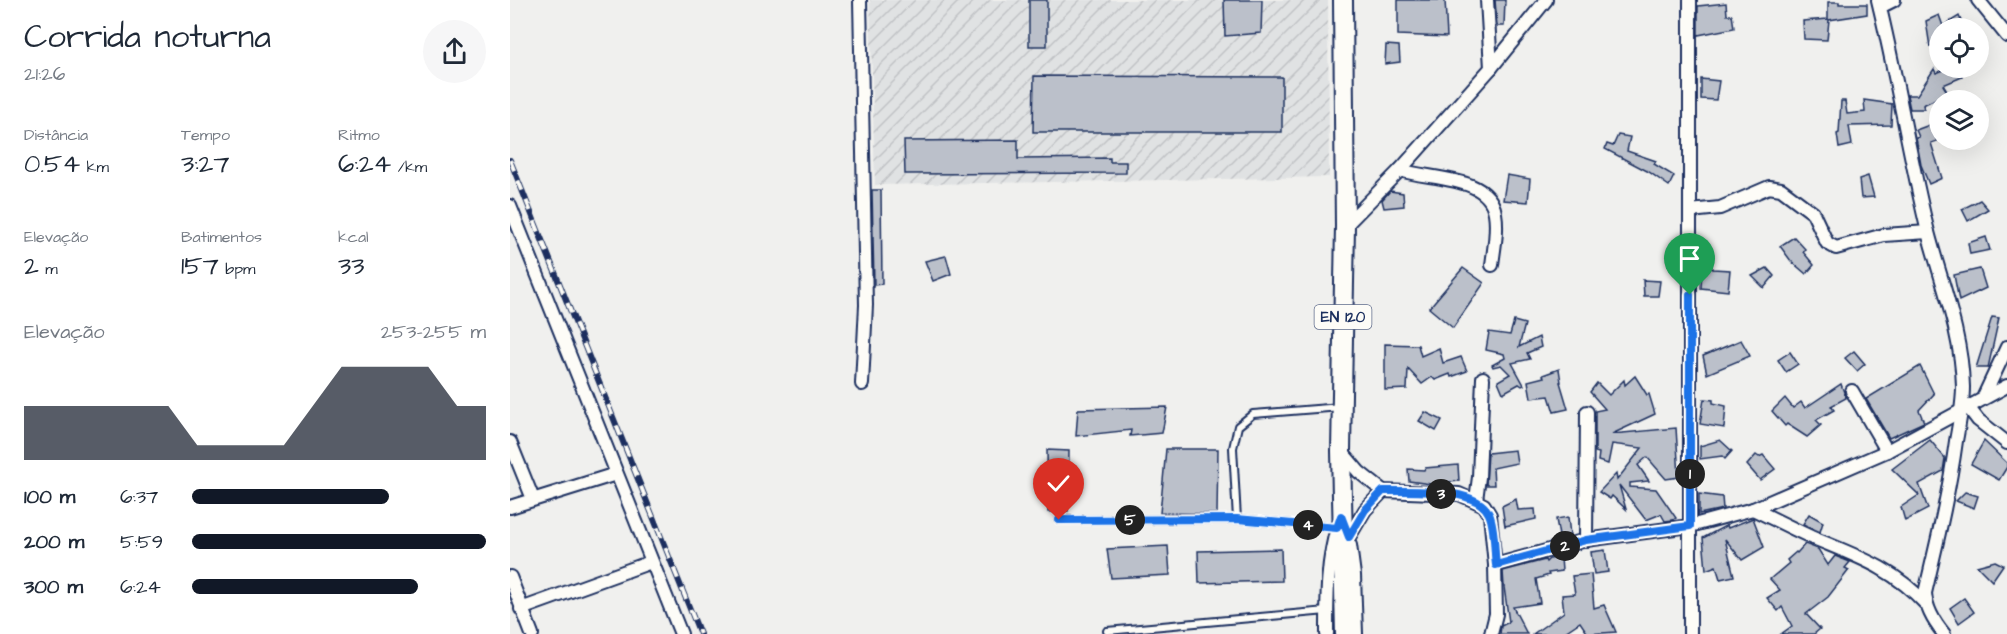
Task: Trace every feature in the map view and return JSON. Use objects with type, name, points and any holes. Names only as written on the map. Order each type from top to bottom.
[{"type":"main road","name":"EN 120","points":[[1343,0],[1345,226],[1339,522],[1345,634]]},
{"type":"street","points":[[860,0],[866,305],[862,384]]},
{"type":"street","points":[[1486,0],[1491,68]]},
{"type":"street","points":[[1345,226],[1400,170],[1491,68],[1546,0]]},
{"type":"street","points":[[1690,0],[1690,634]]},
{"type":"street","points":[[1894,0],[1879,3],[1928,232],[1949,307],[1960,359],[1963,387],[1964,409],[1950,486],[1925,593],[1926,604]]},
{"type":"street","points":[[1978,0],[2007,36]]},
{"type":"street","points":[[1400,170],[1414,175],[1468,184],[1481,190],[1491,201],[1495,213],[1496,232],[1492,265]]},
{"type":"street","points":[[1690,211],[1720,208],[1768,188],[1775,188],[1781,189],[1813,213],[1827,243],[1836,248],[1884,235],[1928,232]]},
{"type":"street","points":[[510,206],[681,634]]},
{"type":"street","points":[[1984,396],[2007,347]]},
{"type":"street","points":[[1476,500],[1483,378]]},
{"type":"street","points":[[1496,565],[1586,540],[1690,526],[1753,508],[1887,451],[1984,396],[2007,386]]},
{"type":"street","points":[[1852,391],[1887,451]]},
{"type":"street","points":[[1964,409],[2007,443]]},
{"type":"street","points":[[1586,540],[1587,412]]},
{"type":"street","points":[[510,442],[533,499]]},
{"type":"street","points":[[1341,451],[1359,472],[1383,491],[1459,494],[1484,505],[1490,515],[1496,565],[1496,614],[1491,634]]},
{"type":"street","points":[[510,507],[616,474]]},
{"type":"street","points":[[1349,537],[1365,510],[1383,491]]},
{"type":"street","points":[[1753,508],[1811,537],[1877,565],[1910,586],[1926,604],[1937,626],[1944,634]]},
{"type":"street","points":[[1339,522],[1349,537],[1354,575],[1356,634]]},
{"type":"street","points":[[1327,634],[1331,549],[1339,522]]},
{"type":"street","points":[[521,609],[651,562]]},
{"type":"street","points":[[510,577],[532,634]]},
{"type":"lane","points":[[1237,519],[1233,448],[1238,426],[1253,414],[1342,407]]},
{"type":"lane","points":[[1059,520],[1237,519],[1339,522]]},
{"type":"lane","points":[[1107,631],[1327,611]]},
{"type":"shaded area","points":[[870,0],[1328,0],[1329,177],[875,185]]},
{"type":"building","points":[[1029,0],[1047,0],[1047,46],[1029,46]]},
{"type":"building","points":[[1224,0],[1262,0],[1261,33],[1225,36]]},
{"type":"building","points":[[1398,0],[1445,0],[1447,37],[1398,35]]},
{"type":"building","points":[[1495,0],[1505,0],[1504,26],[1497,26]]},
{"type":"building","points":[[1828,2],[1867,4],[1867,14],[1829,20],[1827,40],[1804,39],[1803,21],[1828,19]]},
{"type":"building","points":[[1726,3],[1727,15],[1732,15],[1734,28],[1698,35],[1698,6]]},
{"type":"building","points":[[1929,20],[1929,40],[1926,21]]},
{"type":"building","points":[[1386,45],[1399,46],[1400,62],[1385,64]]},
{"type":"building","points":[[1034,76],[1282,77],[1282,132],[1033,132]]},
{"type":"building","points":[[1929,77],[1960,78],[1943,85],[1946,90],[1929,90],[1929,102],[1923,105],[1924,109],[1910,109],[1907,95],[1917,95]]},
{"type":"building","points":[[1701,79],[1719,81],[1716,100],[1701,99]]},
{"type":"building","points":[[1864,100],[1892,104],[1891,125],[1849,126],[1852,145],[1839,148],[1837,134],[1839,133],[1841,101],[1845,101],[1847,114],[1865,112]]},
{"type":"building","points":[[1929,125],[1929,150],[1933,150],[1942,178],[1929,184],[1921,165],[1916,138],[1919,137],[1916,130]]},
{"type":"building","points":[[1618,135],[1630,137],[1627,151],[1656,161],[1654,164],[1674,176],[1669,186],[1649,172],[1605,149],[1607,144],[1613,146]]},
{"type":"building","points":[[1018,140],[1018,159],[1110,158],[1110,162],[1126,162],[1126,173],[905,174],[904,141]]},
{"type":"building","points":[[1507,175],[1530,179],[1528,202],[1503,200]]},
{"type":"building","points":[[1868,176],[1874,197],[1861,198],[1859,179]]},
{"type":"building","points":[[872,190],[881,190],[882,284],[874,285]]},
{"type":"building","points":[[1390,191],[1403,193],[1404,206],[1384,208],[1382,200]]},
{"type":"building","points":[[1980,200],[1988,209],[1968,221],[1962,209]]},
{"type":"building","points":[[1794,237],[1806,250],[1803,252],[1814,265],[1806,274],[1791,261],[1780,246]]},
{"type":"building","points":[[1986,237],[1990,250],[1970,254],[1968,243]]},
{"type":"building","points":[[946,256],[951,274],[933,281],[925,261]]},
{"type":"building","points":[[1463,268],[1484,283],[1453,328],[1429,308]]},
{"type":"building","points":[[1767,268],[1774,276],[1764,288],[1752,276]]},
{"type":"building","points":[[1702,269],[1730,270],[1728,291],[1701,288]]},
{"type":"building","points":[[1980,269],[1986,288],[1959,301],[1954,275]]},
{"type":"building","points":[[1643,280],[1660,281],[1658,296],[1644,296]]},
{"type":"building","points":[[1992,317],[1999,318],[1988,368],[1976,368]]},
{"type":"building","points":[[1514,321],[1525,324],[1519,347],[1539,337],[1541,347],[1527,353],[1530,359],[1512,363],[1524,385],[1519,384],[1503,393],[1498,381],[1510,374],[1501,365],[1493,367],[1492,365],[1505,358],[1504,354],[1486,350],[1489,332],[1510,335]]},
{"type":"building","points":[[1741,340],[1750,356],[1707,374],[1703,356]]},
{"type":"building","points":[[1385,344],[1418,345],[1421,356],[1439,348],[1443,363],[1461,357],[1467,371],[1435,380],[1432,377],[1422,384],[1408,369],[1407,389],[1385,390]]},
{"type":"building","points":[[1854,351],[1865,364],[1857,371],[1845,358]]},
{"type":"building","points":[[1790,352],[1798,364],[1786,372],[1778,360]]},
{"type":"building","points":[[1920,366],[1934,394],[1919,410],[1924,422],[1889,438],[1866,399]]},
{"type":"building","points":[[1559,369],[1560,382],[1568,409],[1554,412],[1549,396],[1531,398],[1528,381],[1544,377],[1543,375]]},
{"type":"building","points":[[1635,376],[1647,395],[1649,394],[1655,414],[1612,434],[1676,428],[1679,477],[1666,479],[1647,457],[1638,465],[1649,481],[1630,483],[1630,487],[1656,489],[1676,518],[1673,520],[1665,521],[1661,514],[1646,520],[1619,485],[1626,509],[1612,496],[1610,499],[1599,492],[1616,474],[1617,480],[1642,448],[1612,444],[1608,464],[1598,461],[1599,453],[1595,452],[1595,411],[1605,409],[1590,392],[1597,383],[1609,395],[1624,380],[1625,385]]},
{"type":"building","points":[[1841,384],[1846,398],[1831,406],[1834,410],[1816,420],[1821,425],[1807,437],[1787,424],[1785,426],[1772,411],[1785,398],[1793,408],[1801,402],[1805,408]]},
{"type":"building","points":[[1704,399],[1726,406],[1724,428],[1700,424]]},
{"type":"building","points":[[1167,407],[1162,433],[1130,436],[1131,430],[1076,436],[1078,409]]},
{"type":"building","points":[[1425,412],[1442,420],[1436,431],[1419,421]]},
{"type":"building","points":[[1720,440],[1732,451],[1725,459],[1722,456],[1700,459],[1700,446]]},
{"type":"building","points":[[1930,440],[1945,458],[1943,471],[1919,484],[1928,509],[1905,521],[1901,507],[1919,495],[1892,469]]},
{"type":"building","points":[[1984,441],[2007,463],[1999,480],[1971,464]]},
{"type":"building","points":[[1166,449],[1218,449],[1217,514],[1160,513]]},
{"type":"building","points":[[1047,450],[1069,451],[1068,511],[1048,512]]},
{"type":"building","points":[[1515,450],[1517,463],[1493,468],[1494,485],[1486,485],[1488,453]]},
{"type":"building","points":[[1756,455],[1759,457],[1763,455],[1775,469],[1760,480],[1747,465]]},
{"type":"building","points":[[1458,465],[1459,481],[1431,484],[1409,481],[1408,469],[1424,470],[1425,468]]},
{"type":"building","points":[[1965,492],[1978,496],[1974,508],[1956,501]]},
{"type":"building","points":[[1699,494],[1722,497],[1723,509],[1699,514]]},
{"type":"building","points":[[1516,499],[1518,510],[1535,509],[1536,519],[1505,526],[1502,506]]},
{"type":"building","points":[[1809,514],[1823,522],[1820,532],[1803,524]]},
{"type":"building","points":[[1568,517],[1570,535],[1559,536],[1556,519]]},
{"type":"building","points":[[1753,518],[1764,547],[1742,560],[1725,539],[1734,576],[1720,579],[1716,566],[1706,570],[1703,538],[1727,525],[1728,528]]},
{"type":"building","points":[[1805,544],[1818,549],[1828,565],[1835,556],[1850,562],[1845,568],[1849,570],[1828,597],[1806,614],[1820,629],[1814,634],[1781,634],[1792,626],[1782,607],[1778,611],[1767,598],[1780,590],[1770,579],[1789,563],[1787,560]]},
{"type":"building","points":[[1168,546],[1170,575],[1111,578],[1107,549]]},
{"type":"building","points":[[1281,549],[1282,581],[1199,583],[1198,551]]},
{"type":"building","points":[[1605,550],[1608,572],[1594,574],[1591,552]]},
{"type":"building","points":[[1561,558],[1562,571],[1548,573],[1549,575],[1536,579],[1540,603],[1513,607],[1527,634],[1500,634],[1501,626],[1509,622],[1503,571]]},
{"type":"building","points":[[1995,561],[2003,565],[1992,581],[1977,566]]},
{"type":"building","points":[[1591,574],[1594,608],[1604,605],[1616,632],[1588,634],[1580,622],[1562,634],[1533,634],[1564,612],[1562,595],[1575,594],[1572,576]]},
{"type":"building","points":[[1964,598],[1974,612],[1959,623],[1950,608]]},
{"type":"railway","points":[[510,160],[700,634]]},
{"type":"route","points":[[1059,520],[1237,519],[1337,528],[1341,516],[1349,537],[1365,510],[1383,491],[1459,494],[1484,505],[1490,515],[1496,565],[1586,540],[1690,526],[1690,295]]}]
